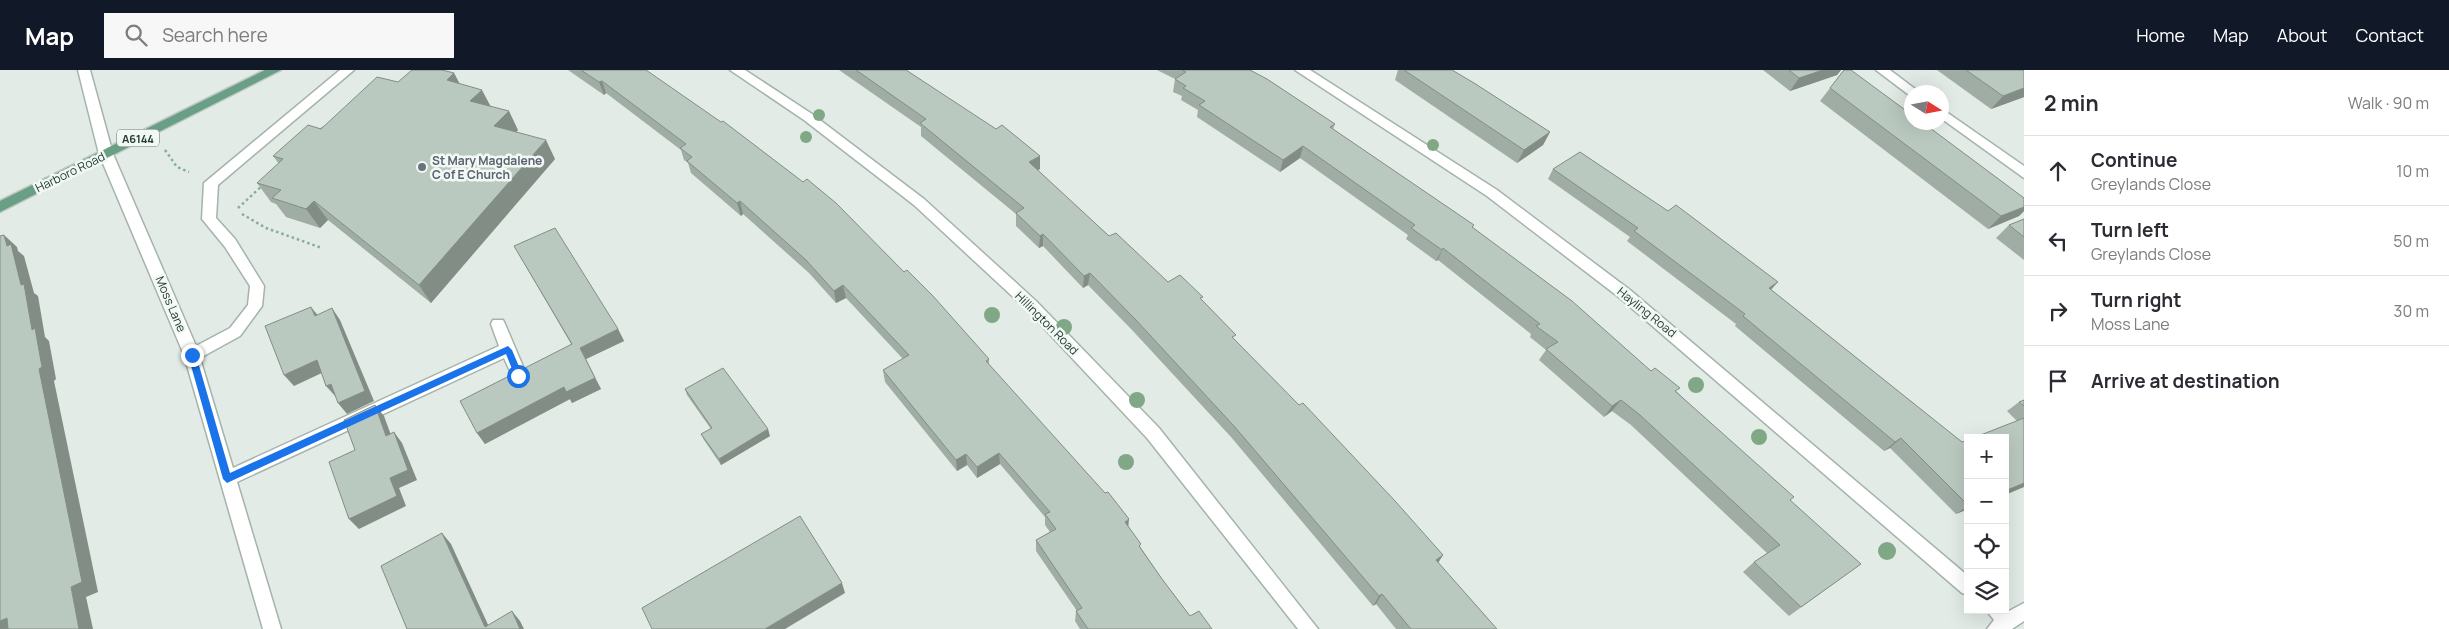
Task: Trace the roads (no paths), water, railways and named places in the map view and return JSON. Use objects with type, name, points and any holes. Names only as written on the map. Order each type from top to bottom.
[{"type":"main road","name":"Harboro Road","points":[[0,207],[275,70]]},
{"type":"street","name":"Moss Lane","points":[[84,70],[106,154],[192,355],[272,629]]},
{"type":"street","points":[[192,355],[235,332],[255,306],[257,286],[230,243],[209,218],[211,183],[348,70]]},
{"type":"street","name":"Hillington Road","points":[[736,70],[808,116],[919,202],[1030,305],[1153,433],[1309,629]]},
{"type":"street","name":"Hayling Road","points":[[1300,70],[1492,193],[1625,294],[1964,584]]},
{"type":"street","points":[[1882,70],[1904,86]]},
{"type":"street","points":[[1949,118],[2024,173]]},
{"type":"street","points":[[498,324],[518,376]]},
{"type":"street","points":[[227,479],[508,350]]},
{"type":"street","points":[[1999,620],[2024,611]]},
{"type":"place","name":"St Mary Magdalene C of E Church","points":[[422,167]]}]
